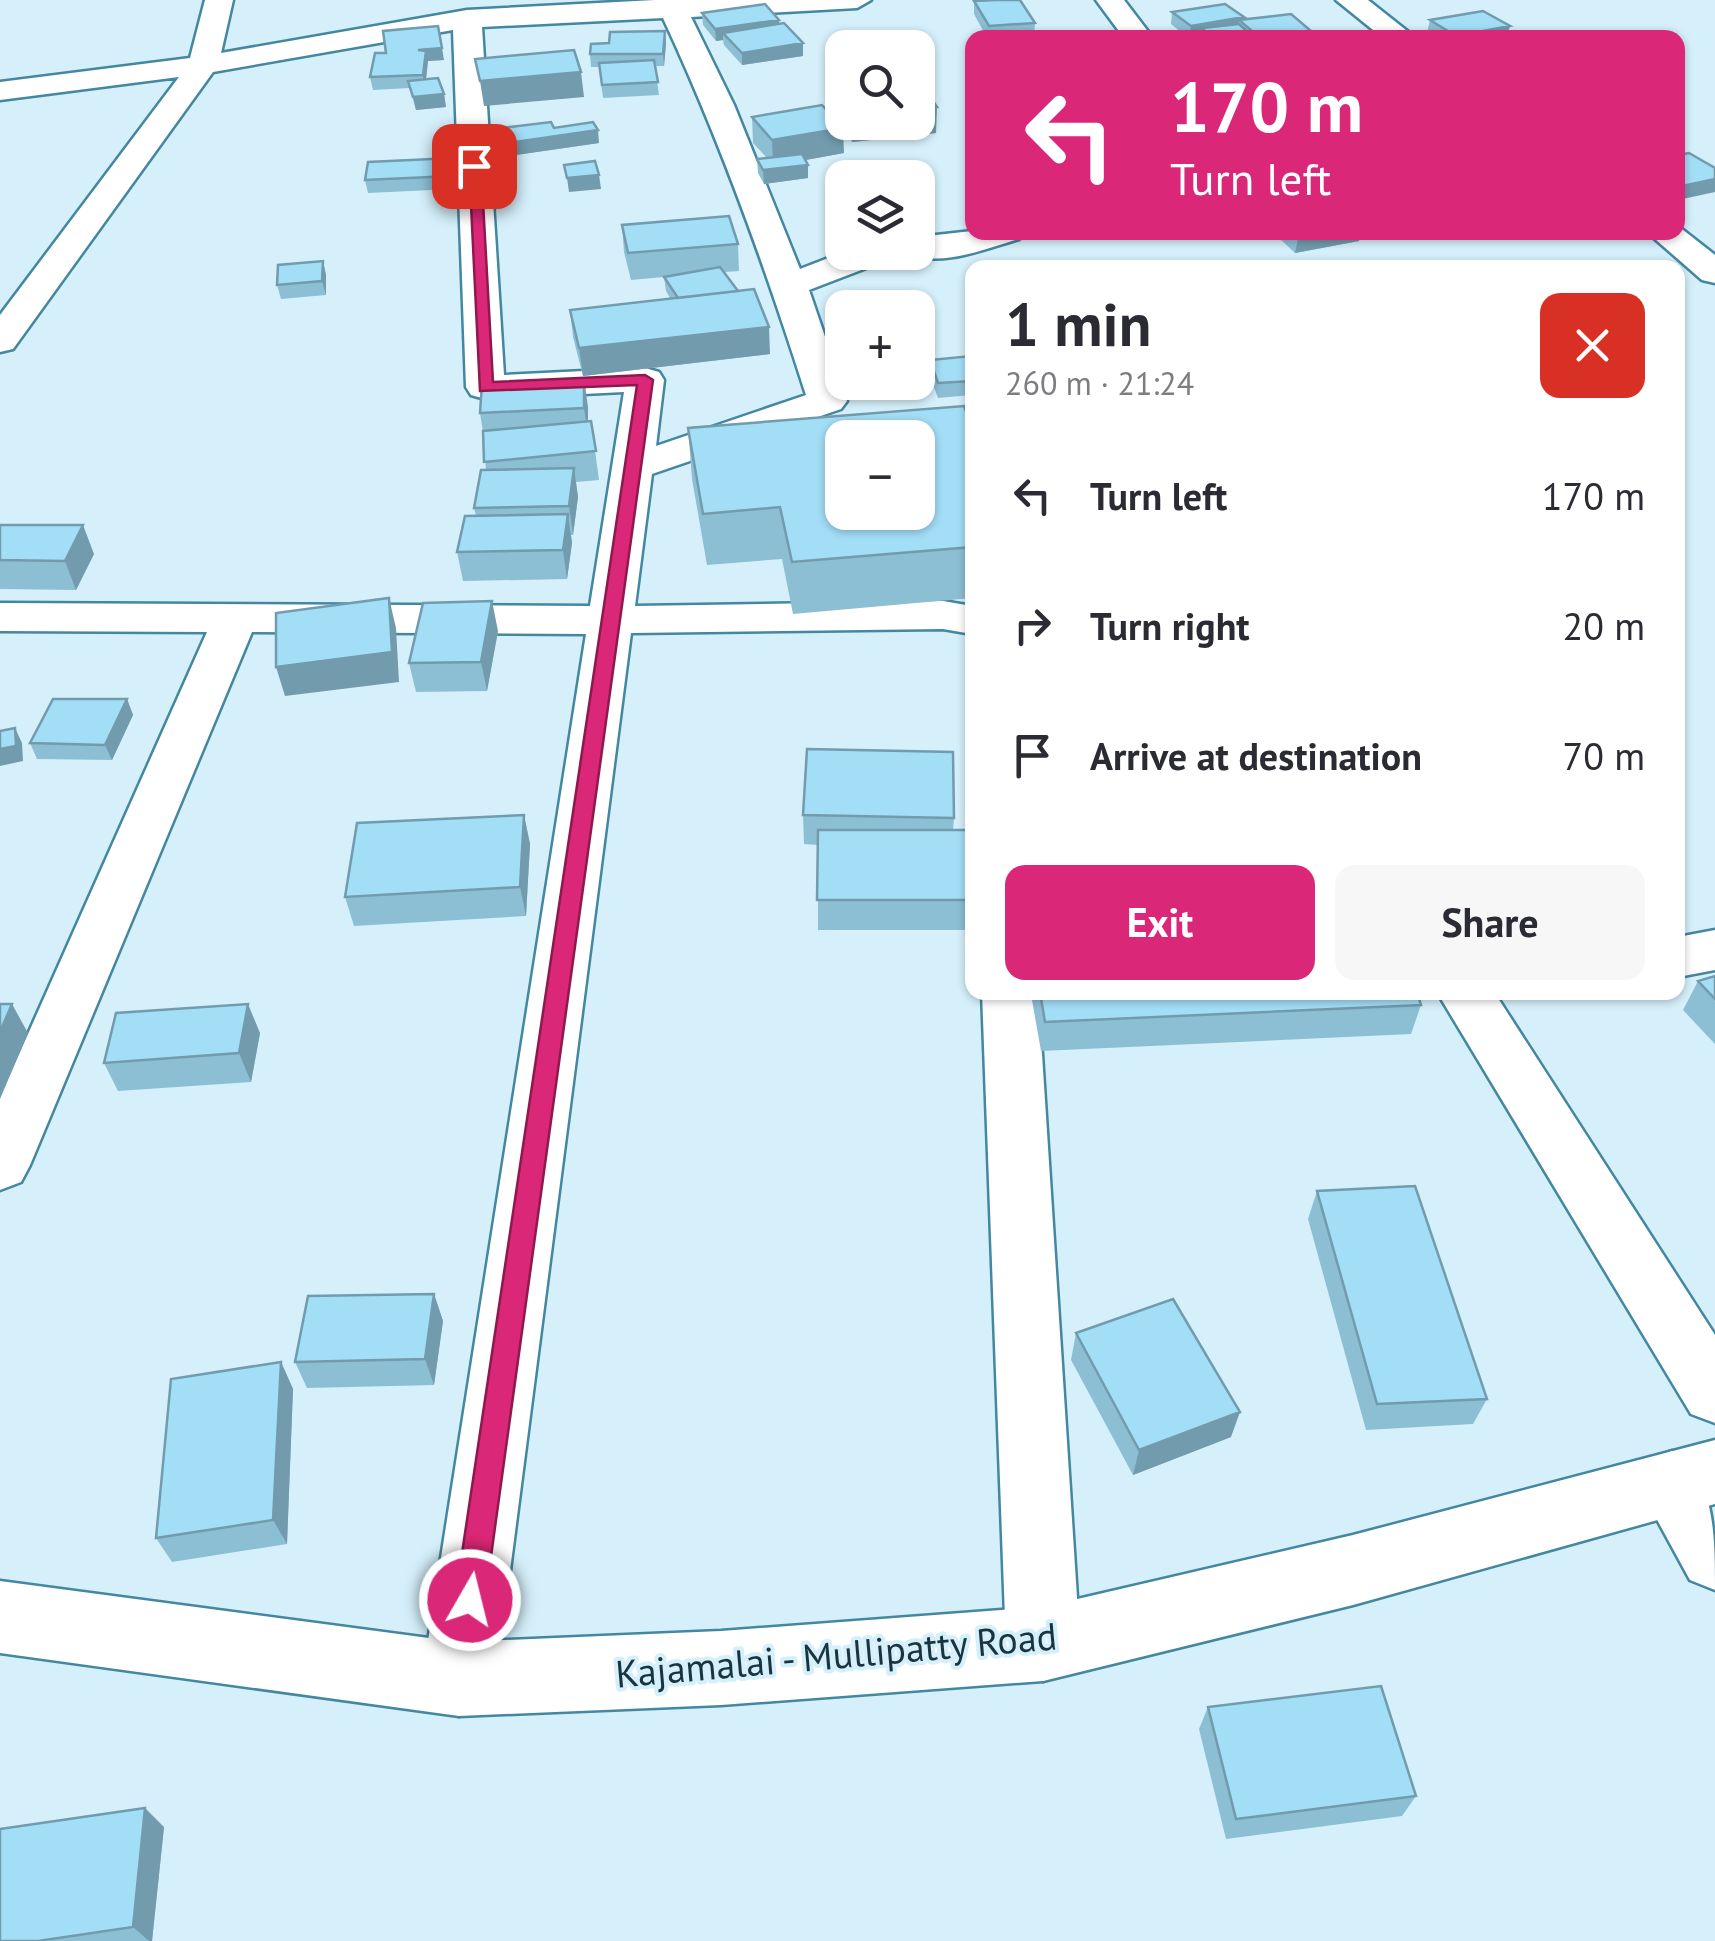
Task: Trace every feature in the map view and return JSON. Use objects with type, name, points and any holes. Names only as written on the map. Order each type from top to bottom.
[{"type":"street","points":[[0,341],[203,65],[219,0]]},
{"type":"street","points":[[0,92],[203,65],[437,15],[857,0]]},
{"type":"street","points":[[1110,0],[1133,30]]},
{"type":"street","points":[[1350,0],[1391,30]]},
{"type":"street","points":[[633,467],[827,400],[789,285],[719,105],[672,5]]},
{"type":"street","points":[[437,15],[485,388],[645,380],[459,1679]]},
{"type":"street","points":[[935,247],[979,240]]},
{"type":"street","points":[[1674,240],[1715,272]]},
{"type":"street","points":[[789,285],[829,270]]},
{"type":"street","points":[[0,617],[610,620],[943,615],[965,619]]},
{"type":"street","points":[[0,1165],[235,619]]},
{"type":"street","points":[[1685,956],[1715,950]]},
{"type":"street","points":[[1010,1000],[1043,1644]]},
{"type":"street","points":[[1479,1000],[1715,1394]]},
{"type":"street","points":[[1694,1478],[1715,1556]]},
{"type":"street","name":"Kajamalai - Mullipatty Road","points":[[0,1617],[459,1679],[721,1668],[1043,1644],[1353,1570],[1694,1478]]},
{"type":"building","points":[[1020,0],[1035,23],[989,26],[974,1]]},
{"type":"building","points":[[765,4],[779,20],[715,29],[702,13]]},
{"type":"building","points":[[1225,4],[1244,17],[1191,26],[1172,12]]},
{"type":"building","points":[[1483,11],[1510,26],[1446,30],[1430,20]]},
{"type":"building","points":[[1291,14],[1310,30],[1251,30],[1239,20]]},
{"type":"building","points":[[784,23],[803,43],[742,53],[723,33]]},
{"type":"building","points":[[1239,24],[1245,30],[1204,30]]},
{"type":"building","points":[[438,26],[442,48],[418,50],[426,51],[423,75],[370,77],[375,53],[386,53],[383,31]]},
{"type":"building","points":[[665,31],[663,54],[590,54],[591,44],[609,43],[610,32]]},
{"type":"building","points":[[574,50],[581,72],[480,81],[475,59]]},
{"type":"building","points":[[654,60],[658,82],[602,85],[599,63]]},
{"type":"building","points":[[438,78],[444,94],[413,97],[408,81]]},
{"type":"building","points":[[822,105],[825,131],[772,140],[752,117]]},
{"type":"building","points":[[551,122],[554,128],[593,122],[598,130],[508,143],[501,128]]},
{"type":"building","points":[[802,154],[808,165],[763,170],[757,159]]},
{"type":"building","points":[[1685,154],[1715,168],[1715,179],[1685,185]]},
{"type":"building","points":[[453,158],[451,176],[365,180],[368,162]]},
{"type":"building","points":[[595,161],[599,175],[567,178],[564,165]]},
{"type":"building","points":[[729,216],[738,244],[628,253],[622,225]]},
{"type":"building","points":[[323,261],[322,281],[277,285],[278,265]]},
{"type":"building","points":[[720,267],[738,291],[678,298],[664,277]]},
{"type":"building","points":[[754,289],[769,327],[579,348],[570,310]]},
{"type":"building","points":[[965,357],[965,381],[938,383],[935,360]]},
{"type":"building","points":[[584,379],[584,408],[480,413],[482,383]]},
{"type":"building","points":[[964,406],[965,548],[792,562],[780,507],[703,514],[688,428]]},
{"type":"building","points":[[591,421],[596,451],[484,462],[483,431]]},
{"type":"building","points":[[574,468],[569,506],[474,508],[481,470]]},
{"type":"building","points":[[568,514],[563,550],[457,552],[465,516]]},
{"type":"building","points":[[0,525],[83,525],[65,561],[0,560]]},
{"type":"building","points":[[389,598],[392,652],[276,667],[276,613]]},
{"type":"building","points":[[492,601],[481,662],[409,663],[423,603]]},
{"type":"building","points":[[53,699],[127,699],[105,745],[30,743]]},
{"type":"building","points":[[15,728],[16,746],[0,749],[0,731]]},
{"type":"building","points":[[807,749],[953,752],[954,818],[803,815]]},
{"type":"building","points":[[524,815],[520,887],[345,897],[357,823]]},
{"type":"building","points":[[818,830],[965,830],[965,900],[817,900]]},
{"type":"building","points":[[1715,976],[1715,999],[1698,981]]},
{"type":"building","points":[[1041,1000],[1419,1000],[1421,1005],[1045,1022]]},
{"type":"building","points":[[0,1004],[12,1004],[0,1032]]},
{"type":"building","points":[[248,1004],[239,1053],[104,1063],[116,1013]]},
{"type":"building","points":[[1415,1186],[1487,1399],[1377,1404],[1317,1191]]},
{"type":"building","points":[[434,1294],[425,1359],[295,1362],[308,1296]]},
{"type":"building","points":[[1173,1299],[1240,1412],[1139,1450],[1076,1333]]},
{"type":"building","points":[[281,1362],[273,1520],[156,1538],[171,1379]]},
{"type":"building","points":[[1381,1686],[1416,1796],[1236,1819],[1208,1707]]},
{"type":"building","points":[[145,1808],[133,1927],[38,1941],[0,1941],[0,1829]]},
{"type":"route","points":[[470,1600],[645,380],[485,388],[474,166]]}]
